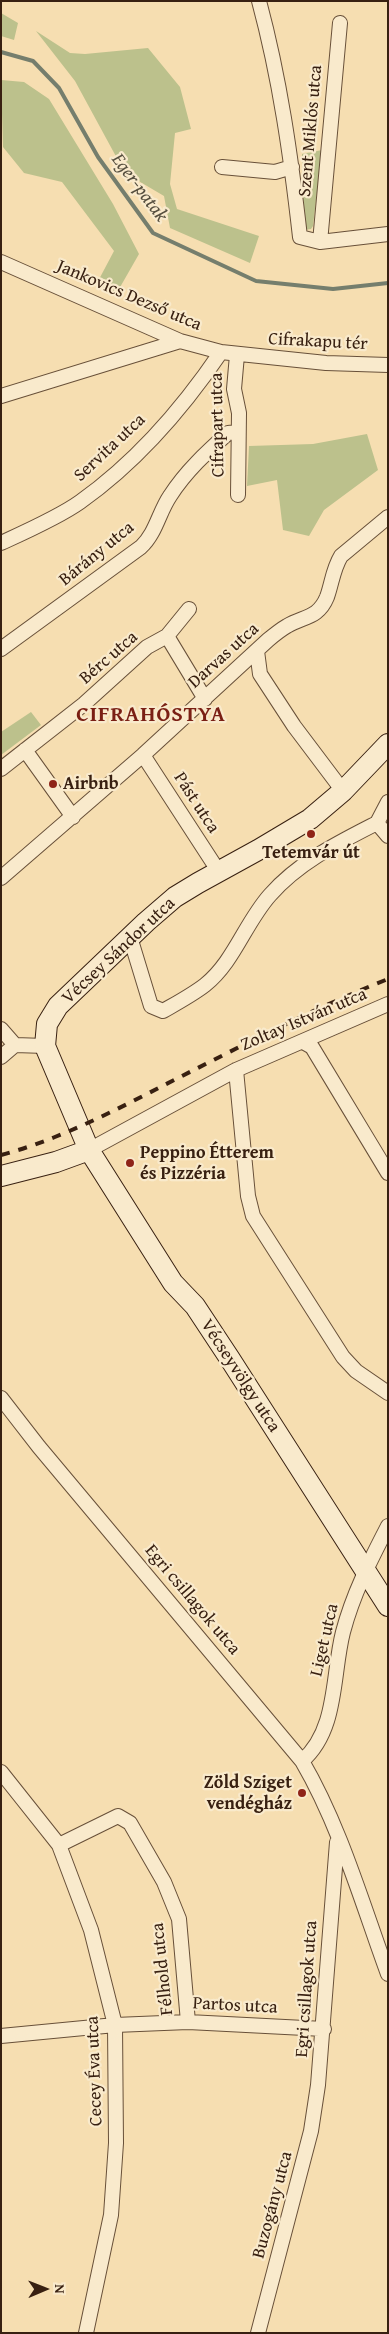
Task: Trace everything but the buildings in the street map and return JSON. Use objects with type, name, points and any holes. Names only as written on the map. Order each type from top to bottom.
[{"type":"main road","name":"Vécsey Sándor utca","points":[[45,1046],[47,1024],[58,1006],[130,937],[175,898],[310,819],[343,791],[388,744]]},
{"type":"main road","name":"Vécseyvölgy utca","points":[[45,1046],[89,1150],[173,1282],[195,1306],[230,1359],[388,1606]]},
{"type":"main road","points":[[1,1176],[56,1162],[89,1150]]},
{"type":"street","points":[[259,1],[271,45],[292,167],[300,237],[320,242],[388,234]]},
{"type":"street","name":"Szent Miklós utca","points":[[320,242],[340,23]]},
{"type":"street","points":[[222,167],[275,172],[292,167]]},
{"type":"street","name":"Jankovics Dezső utca","points":[[1,262],[180,341],[242,355]]},
{"type":"street","points":[[1,396],[180,341]]},
{"type":"street","name":"Servita utca","points":[[1,544],[78,504],[107,480],[176,412],[222,352]]},
{"type":"street","name":"Cifrakapu tér","points":[[242,355],[326,363],[388,365]]},
{"type":"street","name":"Cifrapart utca","points":[[238,495],[239,413],[234,389],[242,355]]},
{"type":"street","name":"Bárány utca","points":[[1,649],[148,541],[168,498],[181,480],[228,433],[238,432]]},
{"type":"street","name":"Darvas utca","points":[[1,878],[143,755],[257,651],[288,625],[306,620],[320,608],[327,598],[336,564],[341,556],[388,516]]},
{"type":"street","name":"Bérc utca","points":[[1,769],[84,704],[147,647],[167,636],[189,609]]},
{"type":"street","points":[[167,636],[205,699]]},
{"type":"street","points":[[257,651],[260,674],[294,726],[343,791]]},
{"type":"street","points":[[25,750],[73,817]]},
{"type":"street","name":"Pást utca","points":[[143,755],[219,872]]},
{"type":"street","points":[[130,937],[151,1006],[163,1011],[206,984],[226,961],[254,914],[271,894],[306,862],[377,823],[388,802]]},
{"type":"street","points":[[377,823],[388,836]]},
{"type":"street","name":"Zoltay István utca","points":[[236,1070],[388,1004]]},
{"type":"street","points":[[1,1029],[15,1045]]},
{"type":"street","points":[[303,1042],[312,1047],[388,1173]]},
{"type":"street","points":[[1,1057],[15,1045],[45,1046]]},
{"type":"street","points":[[89,1150],[236,1070],[248,1196],[254,1216],[343,1357],[356,1371],[388,1393]]},
{"type":"street","name":"Egri csillagok utca","points":[[1,1398],[39,1447],[302,1760],[314,1781],[338,1837],[388,1974]]},
{"type":"street","name":"Liget utca","points":[[302,1760],[313,1751],[325,1729],[343,1633],[365,1570],[388,1526]]},
{"type":"street","name":"Cecey Éva utca","points":[[1,1772],[58,1846],[91,1930],[115,2025],[116,2143],[111,2215],[86,2333]]},
{"type":"street","name":"Félhold utca","points":[[58,1846],[118,1816],[130,1823],[164,1882],[179,1919],[188,2022]]},
{"type":"street","name":"Egri csillagok utca","points":[[318,2085],[338,1837]]},
{"type":"street","name":"Partos utca","points":[[1,2036],[115,2025],[188,2022],[324,2029]]},
{"type":"street","name":"Buzogány utca","points":[[258,2333],[311,2131],[318,2085]]},
{"type":"green space","points":[[1,13],[18,23],[14,40],[1,36]]},
{"type":"green space","points":[[36,31],[70,53],[85,54],[148,48],[180,87],[191,129],[175,133],[170,184],[177,209],[259,236],[250,263],[170,228],[164,196],[125,173],[75,81]]},
{"type":"green space","points":[[1,80],[24,82],[49,99],[113,204],[139,254],[115,296],[96,285],[114,251],[62,182],[24,173],[3,147]]},
{"type":"green space","points":[[322,150],[313,226],[311,229],[304,230],[302,154]]},
{"type":"green space","points":[[367,434],[378,470],[324,510],[309,536],[283,530],[277,480],[247,486],[249,446],[313,444]]},
{"type":"green space","points":[[31,712],[41,725],[1,755],[1,732]]},
{"type":"waterway","name":"Eger-patak","points":[[1,52],[33,61],[59,88],[98,157],[153,233],[256,281],[333,289],[388,283]]},
{"type":"railway","points":[[1,1155],[48,1140],[116,1110],[232,1050],[335,1001],[388,979]]},
{"type":"place","name":"Airbnb","points":[[53,784]]},
{"type":"place","name":"Tetemvár út","points":[[311,834]]},
{"type":"place","name":"Peppino Étterem és Pizzéria","points":[[130,1163]]},
{"type":"place","name":"Zöld Sziget vendégház","points":[[302,1793]]},
{"type":"district","name":"CIFRAHÓSTYA","points":[[151,715]]}]
